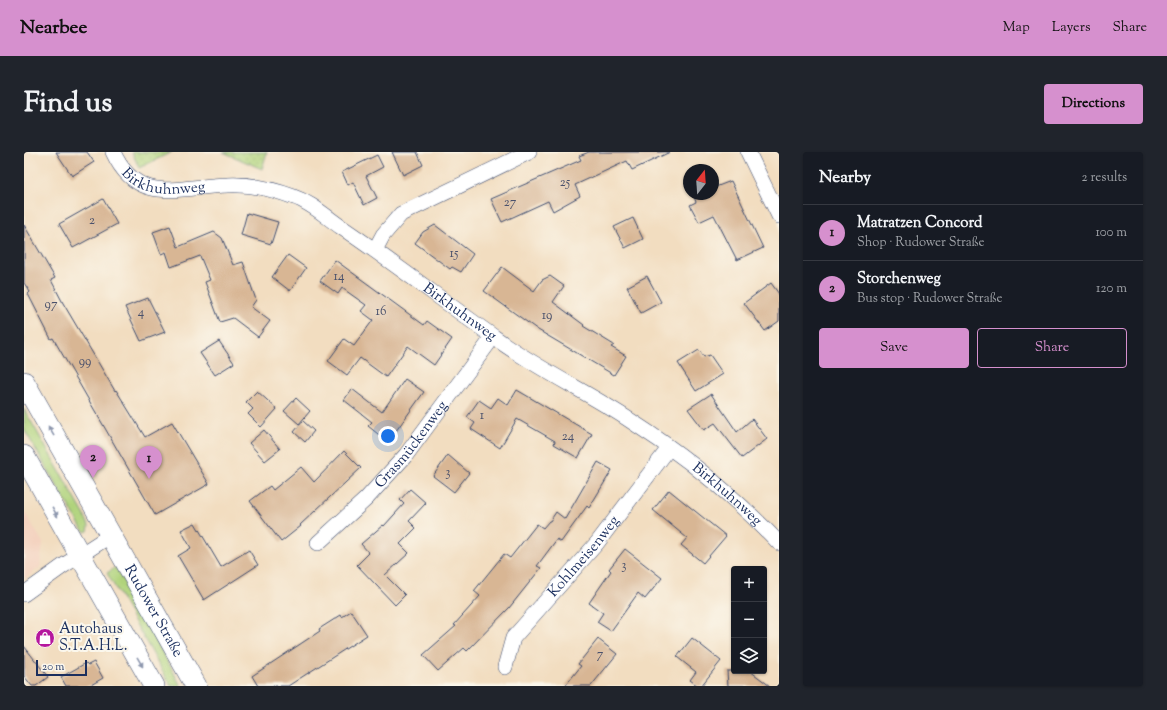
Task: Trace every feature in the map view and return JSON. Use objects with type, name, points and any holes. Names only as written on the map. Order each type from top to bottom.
[{"type":"main road","name":"Rudower Straße","points":[[24,382],[196,686]]},
{"type":"main road","points":[[24,456],[154,686]]},
{"type":"street","points":[[375,250],[383,235],[401,214],[529,152]]},
{"type":"street","points":[[748,152],[779,216]]},
{"type":"street","name":"Birkhuhnweg","points":[[114,155],[124,172],[133,181],[146,187],[158,190],[229,185],[266,189],[296,198],[311,206],[375,250],[528,362],[630,421],[669,448],[717,486],[779,542]]},
{"type":"street","name":"Grasmückenweg","points":[[318,543],[366,500],[406,455],[493,337]]},
{"type":"street","name":"Kohlmeisenweg","points":[[505,666],[513,638],[596,543],[669,448]]},
{"type":"street","points":[[24,594],[79,555],[111,535]]},
{"type":"shaded area","points":[[24,511],[43,543],[40,567],[24,579]]},
{"type":"green space","points":[[132,152],[172,152],[139,168]]},
{"type":"green space","points":[[223,152],[267,152],[262,169]]},
{"type":"green space","points":[[24,409],[84,514],[89,526],[88,531],[85,532],[82,529],[24,429]]},
{"type":"green space","points":[[116,567],[181,686],[171,686],[107,573]]},
{"type":"building","points":[[56,152],[87,152],[94,162],[72,176]]},
{"type":"building","points":[[392,152],[417,152],[423,165],[403,175]]},
{"type":"building","points":[[589,152],[670,152],[632,170],[627,161],[575,185],[580,196],[553,211],[548,201],[502,222],[491,199],[581,160],[579,156]]},
{"type":"building","points":[[377,155],[383,167],[366,176],[377,198],[364,205],[353,182],[348,185],[342,172]]},
{"type":"building","points":[[731,181],[763,248],[737,260],[714,215],[699,222],[690,205],[696,202],[695,200],[719,200],[719,186]]},
{"type":"building","points":[[103,199],[117,224],[73,248],[59,224]]},
{"type":"building","points":[[247,213],[278,222],[271,244],[241,235]]},
{"type":"building","points":[[633,218],[643,239],[625,248],[614,227]]},
{"type":"building","points":[[24,225],[55,278],[51,280],[63,303],[115,391],[116,390],[145,437],[172,422],[209,484],[155,515],[53,338],[51,339],[28,294],[30,292],[24,283]]},
{"type":"building","points":[[435,225],[473,254],[461,272],[452,267],[450,269],[415,243],[423,232]]},
{"type":"building","points":[[170,226],[178,247],[214,232],[222,238],[233,265],[243,262],[256,300],[251,307],[270,321],[258,337],[233,318],[220,322],[205,282],[210,280],[200,256],[171,267],[166,252],[161,254],[153,232]]},
{"type":"building","points":[[288,255],[306,268],[290,291],[272,277]]},
{"type":"building","points":[[335,260],[424,325],[427,321],[452,339],[434,365],[408,346],[386,377],[360,358],[347,375],[328,361],[344,339],[354,346],[373,320],[361,311],[366,305],[342,288],[338,294],[320,281]]},
{"type":"building","points":[[502,267],[534,291],[542,280],[550,276],[564,286],[553,302],[584,325],[583,326],[614,345],[611,347],[626,356],[614,375],[538,330],[484,291]]},
{"type":"building","points":[[647,276],[661,302],[641,313],[627,287]]},
{"type":"building","points":[[771,283],[779,294],[779,321],[765,331],[744,303]]},
{"type":"building","points":[[148,298],[165,332],[141,341],[125,307]]},
{"type":"building","points":[[219,341],[234,363],[215,375],[200,353]]},
{"type":"building","points":[[699,350],[704,357],[710,355],[723,374],[696,391],[678,363]]},
{"type":"building","points":[[405,379],[424,392],[388,442],[368,426],[372,422],[344,400],[352,389],[382,412]]},
{"type":"building","points":[[517,390],[592,434],[578,458],[554,444],[555,441],[517,419],[500,448],[471,429],[475,423],[467,417],[479,400],[491,408],[498,398],[508,405]]},
{"type":"building","points":[[257,391],[277,409],[261,427],[248,414],[253,409],[246,402]]},
{"type":"building","points":[[711,394],[737,432],[752,419],[767,439],[742,458],[715,423],[704,430],[688,409]]},
{"type":"building","points":[[296,398],[310,411],[299,424],[284,411]]},
{"type":"building","points":[[303,421],[314,431],[305,442],[294,432]]},
{"type":"building","points":[[264,430],[280,449],[265,461],[249,443]]},
{"type":"building","points":[[344,451],[361,468],[300,525],[301,526],[281,542],[250,501],[270,486],[273,490],[301,467],[314,482]]},
{"type":"building","points":[[448,455],[469,473],[454,492],[433,476]]},
{"type":"building","points":[[598,462],[612,470],[589,508],[587,506],[561,542],[557,539],[537,566],[541,568],[509,608],[467,651],[464,648],[438,671],[423,655],[456,626],[454,625],[480,596],[474,591],[504,554],[510,558],[537,524],[543,528],[556,512],[565,519]]},
{"type":"building","points":[[410,489],[426,503],[409,521],[416,528],[400,544],[409,553],[385,575],[405,595],[395,605],[357,565],[369,553],[361,544],[383,525],[384,526],[404,504],[400,500]]},
{"type":"building","points":[[669,490],[726,536],[703,563],[681,545],[687,538],[653,510]]},
{"type":"building","points":[[195,523],[221,567],[249,550],[258,565],[204,600],[178,556],[191,548],[181,530]]},
{"type":"building","points":[[625,549],[662,578],[645,599],[638,593],[611,631],[597,622],[603,613],[589,603],[611,571],[609,569]]},
{"type":"building","points":[[351,611],[367,635],[288,686],[258,686],[252,676],[320,631],[319,629],[341,615],[342,617]]},
{"type":"building","points":[[692,638],[721,661],[701,686],[698,686],[690,680],[696,672],[677,657]]},
{"type":"building","points":[[598,639],[617,654],[591,686],[565,686],[581,666],[578,664]]},
{"type":"building","points":[[24,646],[48,677],[36,686],[32,686],[24,676]]},
{"type":"building","points":[[94,662],[103,678],[89,686],[66,686],[61,677],[86,663],[88,665]]},
{"type":"building","points":[[727,671],[731,671],[731,674],[754,674],[770,686],[728,686]]},
{"type":"place","name":"Storchenweg","points":[[93,478]]},
{"type":"place","name":"Matratzen Concord","points":[[149,479]]},
{"type":"place","name":"Autohaus S.T.A.H.L.","points":[[45,638]]}]
